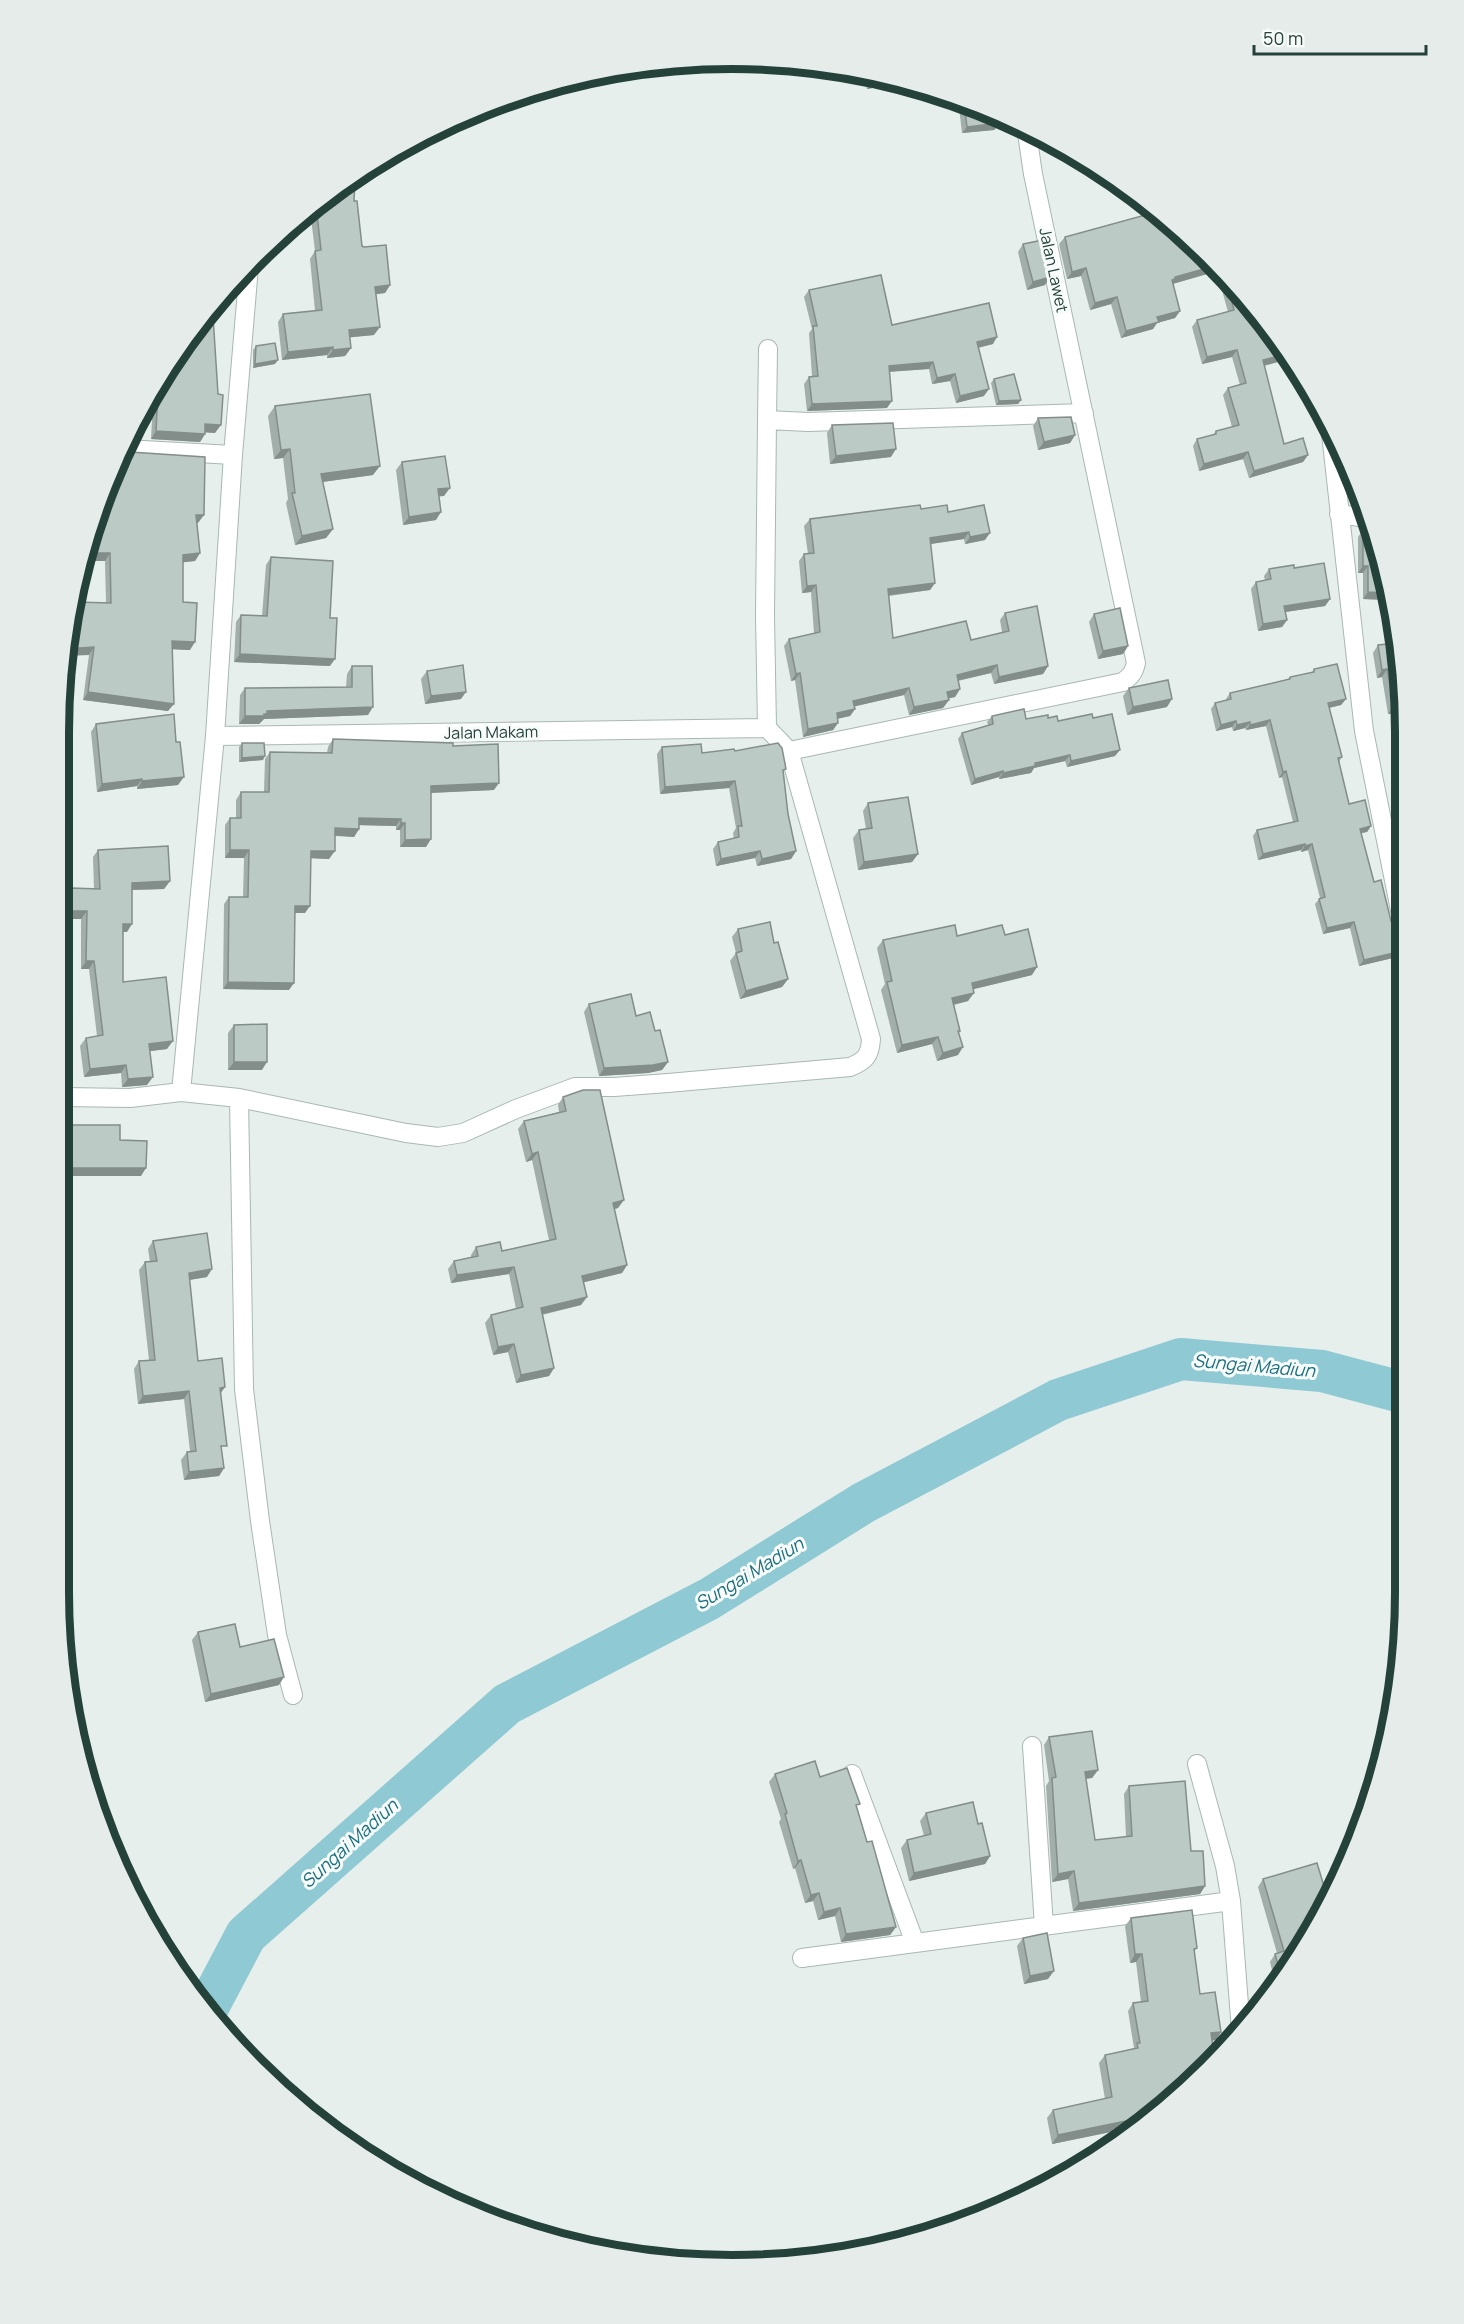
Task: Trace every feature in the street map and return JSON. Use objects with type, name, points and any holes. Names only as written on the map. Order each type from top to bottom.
[{"type":"street","name":"Jalan Lawet","points":[[789,751],[1123,682],[1131,676],[1137,663],[1033,174],[1028,138]]},
{"type":"street","points":[[180,1092],[215,735],[233,455],[248,280]]},
{"type":"street","points":[[69,1097],[130,1098],[180,1092],[239,1098],[406,1133],[438,1137],[463,1133],[516,1109],[575,1087],[657,1084],[850,1067],[864,1061],[870,1051],[871,1039],[789,751],[767,728],[765,616],[768,349]]},
{"type":"street","points":[[767,420],[808,422],[1084,413]]},
{"type":"street","points":[[133,448],[233,455]]},
{"type":"street","points":[[1333,451],[1364,731],[1395,885]]},
{"type":"street","points":[[1339,514],[1359,517]]},
{"type":"street","name":"Jalan Makam","points":[[215,735],[767,728]]},
{"type":"street","points":[[239,1098],[244,1389],[277,1635],[293,1695]]},
{"type":"street","points":[[1032,1746],[1044,1926]]},
{"type":"street","points":[[1197,1764],[1225,1866],[1231,1901],[1240,2017]]},
{"type":"street","points":[[852,1773],[915,1943]]},
{"type":"street","points":[[802,1958],[1231,1901]]},
{"type":"building","points":[[965,111],[996,123],[967,127]]},
{"type":"building","points":[[355,188],[354,201],[357,201],[362,246],[386,245],[390,285],[375,287],[380,327],[349,330],[351,348],[333,350],[333,347],[288,352],[283,314],[322,310],[315,251],[321,250],[317,215]]},
{"type":"building","points":[[1146,215],[1206,268],[1175,277],[1172,280],[1180,311],[1157,317],[1159,322],[1126,331],[1117,297],[1095,303],[1086,268],[1072,272],[1065,237]]},
{"type":"building","points":[[1043,240],[1050,277],[1033,282],[1023,244]]},
{"type":"building","points":[[881,275],[892,325],[989,303],[997,337],[977,342],[989,389],[960,396],[955,374],[937,378],[933,362],[889,366],[892,401],[812,404],[809,377],[818,376],[813,326],[817,326],[809,290]]},
{"type":"building","points":[[1230,295],[1258,328],[1278,356],[1263,360],[1284,444],[1303,438],[1308,455],[1254,471],[1248,452],[1204,464],[1197,439],[1239,425],[1228,388],[1246,383],[1237,350],[1207,357],[1197,320],[1234,310]]},
{"type":"building","points":[[213,319],[218,394],[223,395],[221,425],[205,424],[205,434],[156,431],[158,401]]},
{"type":"building","points":[[275,343],[278,360],[255,364],[256,346]]},
{"type":"building","points":[[1014,374],[1021,400],[999,401],[994,379]]},
{"type":"building","points":[[370,394],[380,466],[321,474],[333,529],[302,536],[292,493],[295,493],[290,449],[281,450],[275,406]]},
{"type":"building","points":[[1071,417],[1075,435],[1044,442],[1038,418]]},
{"type":"building","points":[[893,423],[896,449],[836,456],[832,425]]},
{"type":"building","points":[[131,452],[205,457],[204,515],[196,515],[200,553],[183,555],[183,602],[197,603],[195,642],[172,641],[174,704],[88,692],[94,647],[75,648],[75,645],[82,602],[111,603],[110,553],[94,553],[104,519]]},
{"type":"building","points":[[445,456],[450,488],[438,489],[441,512],[409,517],[402,462]]},
{"type":"building","points":[[920,505],[921,509],[947,505],[948,512],[984,505],[990,533],[970,537],[969,532],[930,538],[935,583],[888,589],[893,638],[966,621],[971,640],[1009,631],[1005,613],[1037,606],[1048,666],[999,677],[997,665],[957,675],[960,689],[947,692],[949,700],[914,707],[909,688],[853,701],[855,709],[837,713],[838,723],[808,729],[800,673],[796,674],[789,639],[820,632],[816,585],[807,586],[804,554],[814,553],[810,519]]},
{"type":"building","points":[[1363,530],[1380,593],[1368,592],[1368,566],[1363,566]]},
{"type":"building","points":[[271,557],[333,561],[330,618],[337,618],[335,659],[240,654],[241,615],[267,616]]},
{"type":"building","points":[[1324,563],[1330,599],[1284,606],[1287,620],[1263,624],[1256,582],[1271,579],[1269,569]]},
{"type":"building","points":[[1120,608],[1128,646],[1103,651],[1094,614]]},
{"type":"building","points":[[1389,644],[1394,706],[1387,669],[1382,670],[1378,645]]},
{"type":"building","points":[[1337,664],[1346,699],[1328,703],[1342,757],[1338,758],[1349,804],[1365,800],[1371,826],[1360,829],[1374,882],[1381,880],[1391,921],[1393,920],[1395,927],[1395,953],[1364,960],[1354,922],[1327,928],[1319,899],[1325,897],[1312,844],[1263,854],[1257,830],[1298,821],[1270,720],[1250,725],[1250,722],[1237,725],[1236,721],[1221,725],[1215,703],[1231,699],[1230,693],[1290,679],[1290,677],[1314,672],[1314,669]]},
{"type":"building","points":[[463,665],[466,692],[431,696],[427,671]]},
{"type":"building","points":[[352,666],[372,666],[373,707],[267,711],[264,716],[245,716],[245,688],[352,687]]},
{"type":"building","points":[[1168,680],[1172,699],[1133,707],[1129,688]]},
{"type":"building","points":[[1024,709],[1026,719],[1048,715],[1048,718],[1057,716],[1058,721],[1092,714],[1093,718],[1112,714],[1120,750],[1071,761],[1070,755],[1035,763],[1035,766],[1003,773],[1003,771],[975,779],[962,733],[993,724],[992,716]]},
{"type":"building","points":[[174,714],[176,742],[180,742],[184,777],[102,784],[96,724]]},
{"type":"building","points":[[333,739],[453,743],[453,746],[498,744],[499,783],[431,786],[431,839],[405,840],[405,823],[401,823],[401,819],[359,818],[359,829],[335,828],[335,851],[311,851],[310,906],[295,906],[294,983],[228,982],[229,897],[248,897],[249,850],[230,850],[230,818],[241,818],[241,792],[269,792],[270,752],[332,753]]},
{"type":"building","points":[[242,743],[264,743],[265,756],[242,758]]},
{"type":"building","points":[[778,743],[782,748],[786,769],[783,770],[788,814],[796,851],[762,859],[760,851],[721,859],[718,842],[739,837],[738,826],[742,826],[735,781],[665,787],[662,747],[701,744],[702,753],[734,749],[735,751]]},
{"type":"building","points":[[908,797],[918,854],[864,862],[859,830],[872,828],[868,803]]},
{"type":"building","points":[[168,846],[170,881],[132,883],[132,924],[123,924],[123,982],[166,977],[173,1041],[149,1044],[153,1077],[128,1079],[126,1065],[90,1069],[86,1038],[103,1035],[94,961],[86,961],[87,911],[71,911],[71,888],[100,889],[98,850]]},
{"type":"building","points":[[770,922],[774,943],[778,942],[788,979],[746,991],[736,953],[742,951],[738,929]]},
{"type":"building","points":[[955,925],[957,936],[1002,925],[1005,935],[1028,929],[1037,967],[972,983],[974,993],[952,998],[963,1047],[943,1053],[938,1037],[902,1045],[887,982],[892,981],[883,940]]},
{"type":"building","points":[[631,994],[636,1016],[650,1012],[655,1031],[660,1030],[668,1062],[604,1068],[589,1004]]},
{"type":"building","points":[[267,1024],[267,1062],[234,1062],[234,1025]]},
{"type":"building","points":[[583,1090],[600,1090],[624,1200],[613,1203],[627,1265],[582,1276],[587,1297],[541,1308],[554,1368],[521,1375],[514,1344],[498,1347],[491,1315],[523,1307],[514,1267],[457,1275],[454,1261],[478,1256],[476,1247],[500,1242],[502,1251],[556,1239],[538,1152],[532,1154],[524,1121],[566,1111],[563,1097]]},
{"type":"building","points":[[69,1125],[120,1125],[120,1140],[147,1141],[146,1168],[69,1168]]},
{"type":"building","points":[[207,1233],[212,1269],[189,1273],[198,1361],[222,1358],[225,1387],[220,1388],[227,1446],[221,1446],[224,1468],[189,1472],[187,1452],[196,1451],[189,1391],[143,1396],[139,1361],[155,1360],[145,1262],[157,1261],[153,1241]]},
{"type":"building","points":[[235,1624],[240,1647],[274,1639],[284,1677],[211,1694],[198,1632]]},
{"type":"building","points":[[1092,1731],[1098,1770],[1085,1772],[1095,1840],[1132,1836],[1129,1786],[1185,1781],[1191,1851],[1203,1851],[1205,1886],[1079,1903],[1074,1871],[1058,1874],[1052,1778],[1056,1777],[1049,1737]]},
{"type":"building","points":[[815,1761],[820,1777],[847,1768],[860,1804],[856,1805],[867,1842],[872,1841],[896,1927],[846,1934],[840,1908],[824,1912],[819,1893],[811,1895],[801,1860],[798,1861],[775,1774]]},
{"type":"building","points":[[973,1802],[978,1824],[982,1823],[990,1856],[914,1873],[907,1840],[931,1834],[926,1813]]},
{"type":"building","points":[[1317,1863],[1323,1883],[1326,1882],[1327,1885],[1306,1924],[1278,1967],[1275,1954],[1284,1951],[1263,1879]]},
{"type":"building","points":[[1192,1910],[1200,1994],[1215,1992],[1221,2032],[1211,2033],[1213,2048],[1134,2119],[1058,2135],[1053,2110],[1112,2097],[1105,2055],[1138,2048],[1137,2043],[1140,2043],[1133,2003],[1148,2001],[1142,1954],[1135,1954],[1131,1918]]},
{"type":"building","points":[[1047,1933],[1054,1971],[1030,1976],[1023,1938]]},
{"type":"waterway","name":"Sungai Madiun","points":[[211,2002],[246,1935],[507,1704],[709,1599],[863,1503],[1058,1400],[1181,1359],[1322,1371],[1395,1390]]}]
